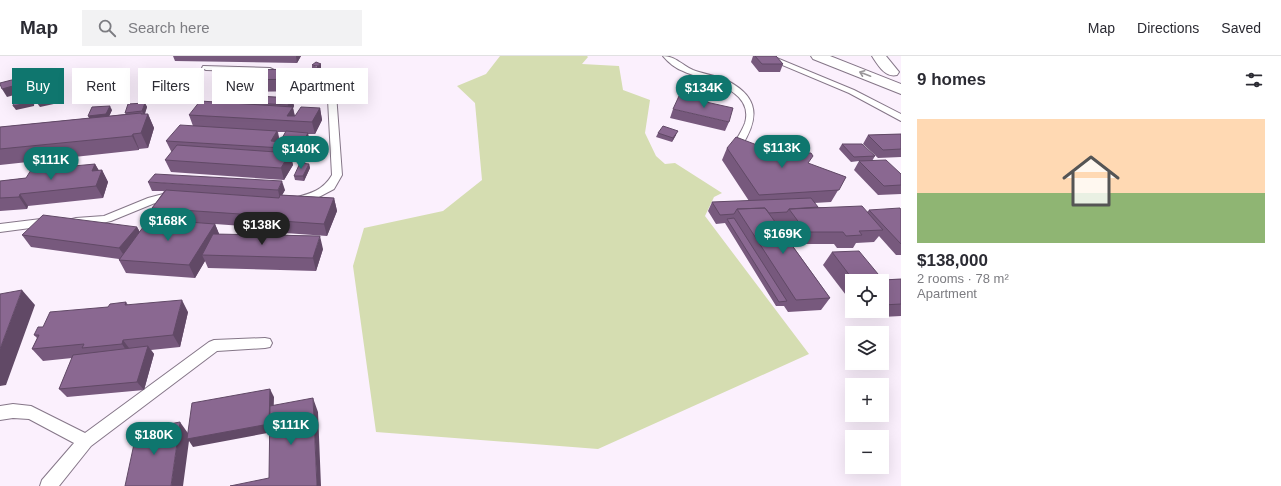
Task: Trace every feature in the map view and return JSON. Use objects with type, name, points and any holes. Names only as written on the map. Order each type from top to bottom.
[{"type":"street","points":[[818,56],[901,89]]},
{"type":"street","points":[[851,56],[896,74]]},
{"type":"street","points":[[879,56],[896,74]]},
{"type":"lane","points":[[667,56],[685,70],[717,79],[732,86],[745,100],[751,115],[749,125],[738,145]]},
{"type":"lane","points":[[765,56],[831,81],[861,95],[901,118]]},
{"type":"lane","points":[[206,68],[276,71]]},
{"type":"lane","points":[[283,201],[291,201],[313,196],[330,187],[337,175],[333,104]]},
{"type":"lane","points":[[0,228],[64,222],[102,221],[157,197],[169,195],[184,196]]},
{"type":"lane","points":[[48,486],[86,441],[214,346],[265,343]]},
{"type":"lane","points":[[0,413],[13,411],[31,413],[86,441]]},
{"type":"green space","points":[[500,56],[587,56],[588,57],[582,64],[619,66],[623,90],[650,100],[645,133],[656,156],[665,164],[675,163],[722,193],[714,197],[705,216],[809,354],[598,449],[376,432],[353,266],[364,228],[443,211],[482,180],[475,103],[457,86],[486,74]]},
{"type":"building","points":[[755,56],[776,56],[783,64],[762,64]]},
{"type":"building","points":[[316,62],[321,64],[317,66],[312,65]]},
{"type":"building","points":[[268,70],[276,70],[276,79],[268,80]]},
{"type":"building","points":[[12,80],[12,86],[2,89],[0,83]]},
{"type":"building","points":[[679,96],[733,108],[729,122],[673,109]]},
{"type":"building","points":[[268,97],[276,97],[276,104],[288,105],[268,104]]},
{"type":"building","points":[[204,101],[212,102],[212,104],[246,104],[293,107],[287,116],[295,116],[301,107],[320,108],[312,122],[189,115],[198,104],[204,104]]},
{"type":"building","points":[[128,104],[145,104],[142,111],[125,113]]},
{"type":"building","points":[[110,106],[106,114],[88,116],[92,107]]},
{"type":"building","points":[[141,113],[148,114],[141,133],[133,134],[132,136],[0,149],[0,127]]},
{"type":"building","points":[[180,125],[277,131],[271,141],[280,142],[286,131],[308,133],[299,149],[166,141]]},
{"type":"building","points":[[663,126],[678,131],[673,138],[658,133]]},
{"type":"building","points":[[901,134],[901,149],[883,150],[868,135]]},
{"type":"building","points":[[736,137],[770,150],[776,142],[781,142],[788,149],[792,146],[800,149],[797,152],[811,153],[813,156],[808,163],[846,177],[839,190],[759,195],[727,148]]},
{"type":"building","points":[[842,144],[862,144],[875,156],[854,157]]},
{"type":"building","points":[[177,145],[290,153],[281,168],[165,160]]},
{"type":"building","points":[[886,160],[901,174],[901,185],[884,186],[859,161]]},
{"type":"building","points":[[300,163],[309,164],[303,176],[294,176]]},
{"type":"building","points":[[95,164],[92,171],[102,170],[96,186],[20,194],[19,197],[0,198],[0,181],[26,178],[31,170]]},
{"type":"building","points":[[155,174],[282,181],[278,190],[148,182]]},
{"type":"building","points":[[166,190],[279,198],[280,195],[334,198],[324,224],[267,220],[269,216],[152,208]]},
{"type":"building","points":[[811,198],[818,207],[789,209],[787,212],[769,213],[765,208],[737,209],[734,214],[720,215],[712,202]]},
{"type":"building","points":[[862,206],[883,230],[859,231],[862,235],[846,236],[843,232],[806,232],[789,209]]},
{"type":"building","points":[[765,208],[830,298],[796,300],[737,209]]},
{"type":"building","points":[[900,208],[901,210],[901,244],[869,210]]},
{"type":"building","points":[[43,215],[137,227],[119,248],[22,235]]},
{"type":"building","points":[[734,218],[787,301],[779,302],[727,219]]},
{"type":"building","points":[[149,219],[215,224],[189,265],[119,260]]},
{"type":"building","points":[[213,234],[320,236],[313,258],[202,255]]},
{"type":"building","points":[[859,251],[878,274],[849,274],[832,252]]},
{"type":"building","points":[[901,279],[901,304],[889,305],[889,280]]},
{"type":"building","points":[[22,290],[0,349],[0,294]]},
{"type":"building","points":[[182,300],[173,335],[123,340],[122,344],[82,348],[84,344],[32,349],[39,335],[34,335],[38,327],[43,327],[50,312],[108,307],[110,304],[126,302],[125,305]]},
{"type":"building","points":[[148,346],[137,382],[59,389],[73,355]]},
{"type":"building","points":[[270,389],[269,424],[187,439],[192,403]]},
{"type":"building","points":[[313,398],[317,486],[230,486],[269,478],[270,406]]},
{"type":"building","points":[[180,422],[171,486],[125,486],[137,430]]}]
